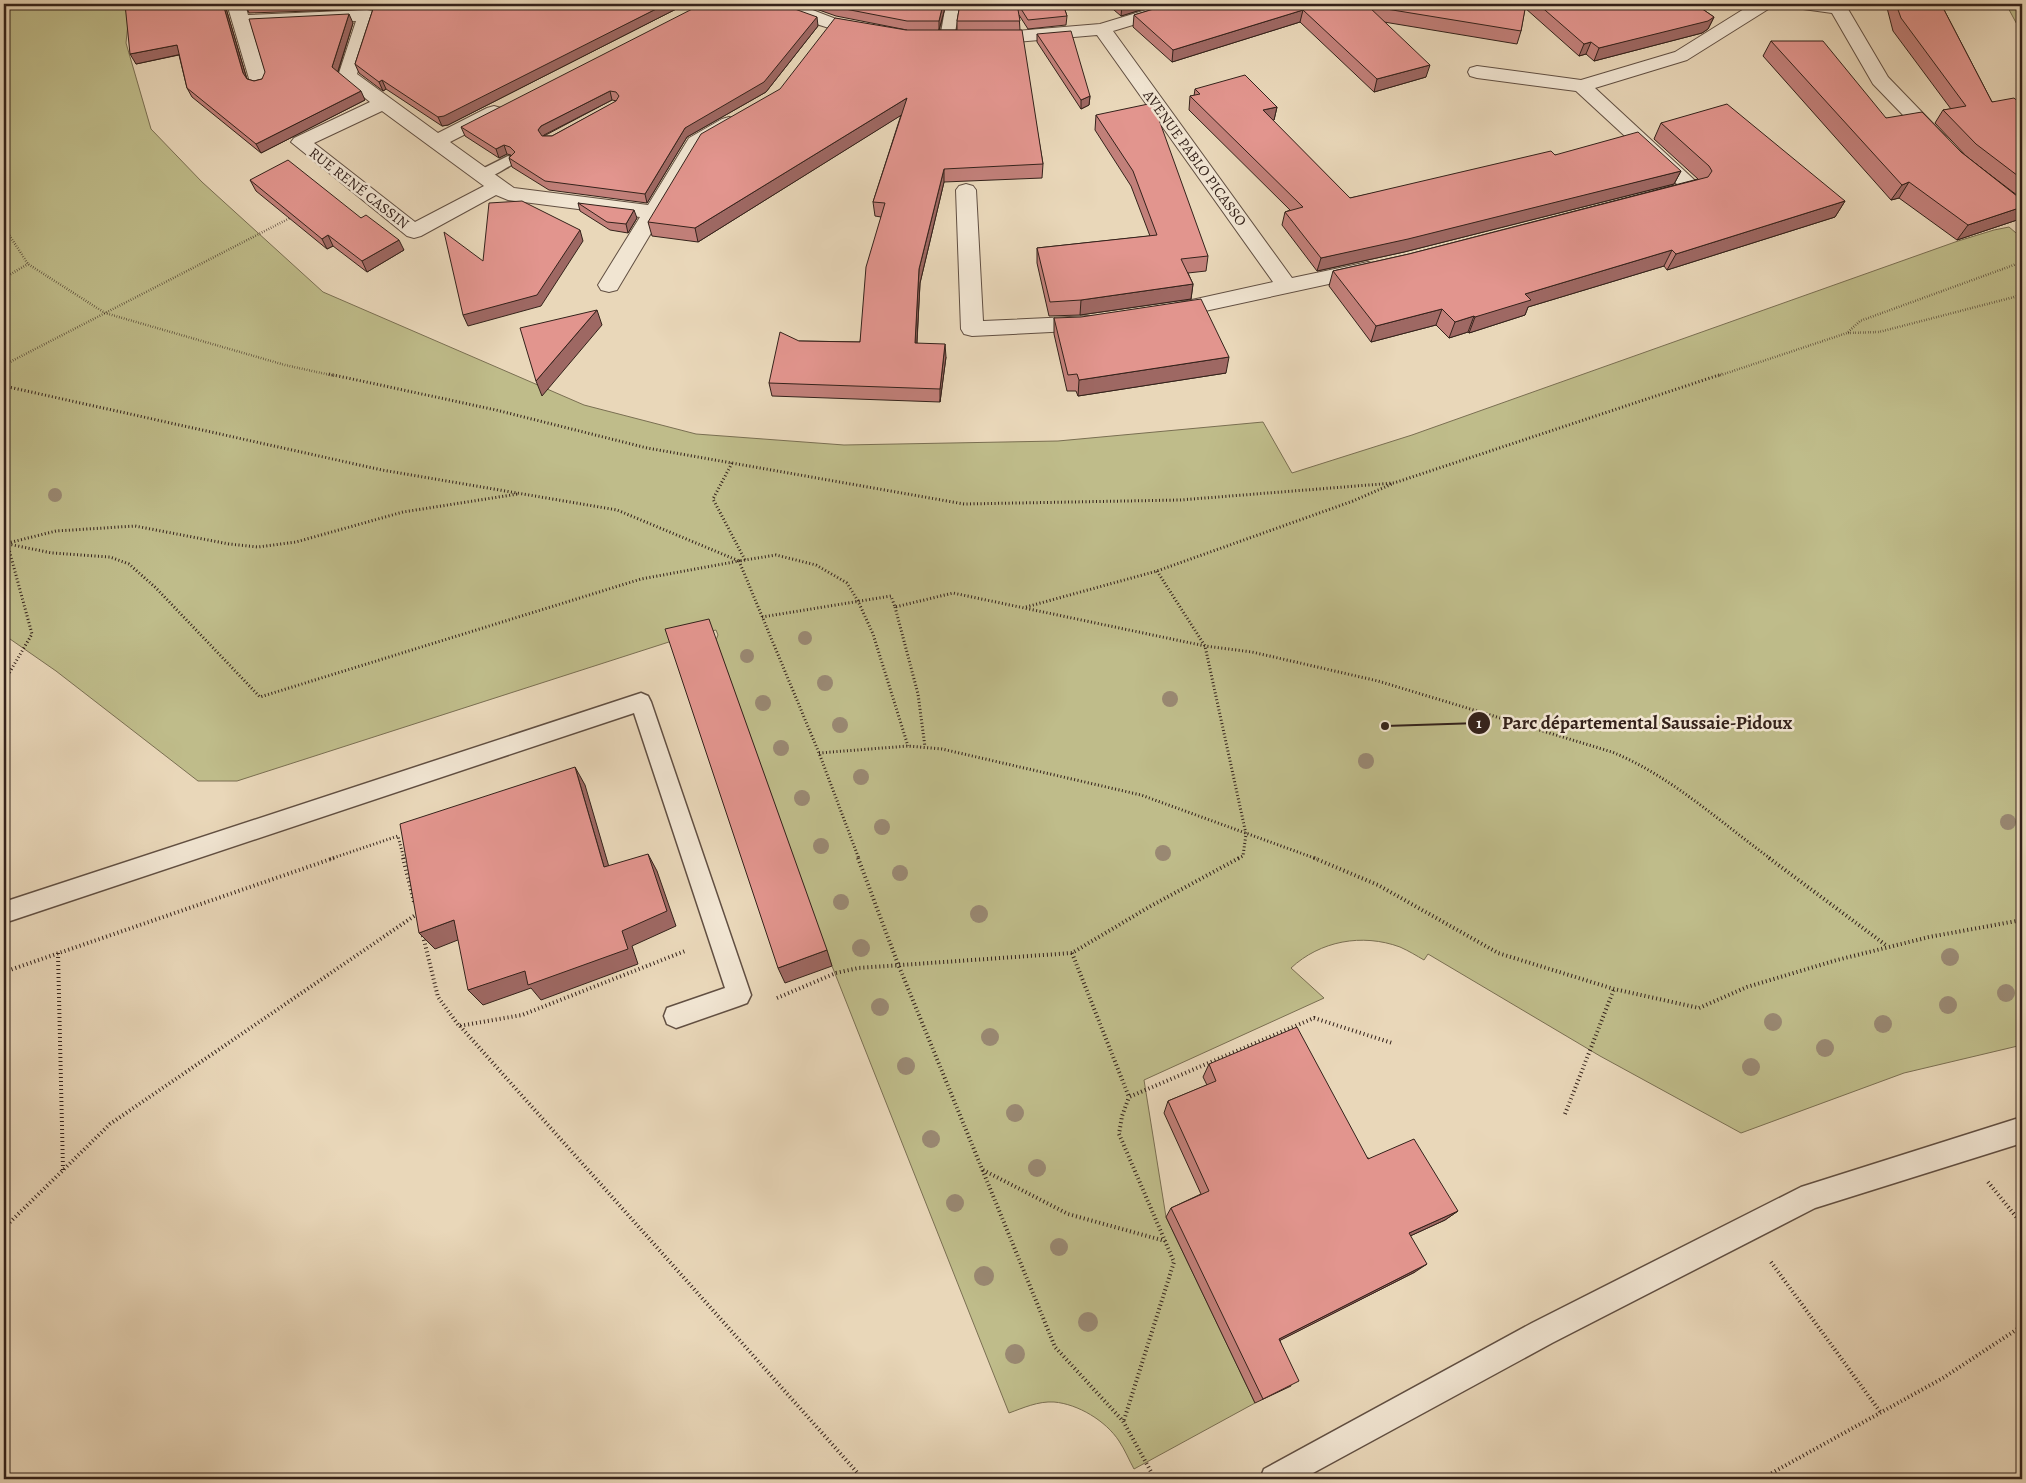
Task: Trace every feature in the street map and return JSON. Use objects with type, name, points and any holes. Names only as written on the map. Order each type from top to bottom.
[{"type":"street","points":[[781,4],[826,30],[888,34]]},
{"type":"street","points":[[927,38],[1006,38],[1102,29],[1184,4]]},
{"type":"street","points":[[1477,72],[1582,86],[1682,56],[1764,4]]},
{"type":"street","points":[[1802,4],[1837,6],[1880,80],[1952,155]]},
{"type":"street","points":[[259,82],[238,12],[367,15],[347,76],[508,194],[653,212]]},
{"type":"street","name":"AVENUE PABLO PICASSO","points":[[1102,29],[1287,287]]},
{"type":"street","points":[[1582,86],[1692,187],[1644,199]]},
{"type":"street","points":[[435,142],[513,102]]},
{"type":"street","name":"RUE RENÉ CASSIN","points":[[383,103],[301,142],[414,232],[498,186]]},
{"type":"street","points":[[609,285],[696,142],[743,115]]},
{"type":"street","points":[[966,190],[972,329],[1080,324],[1109,320]]},
{"type":"street","points":[[1147,315],[1186,309],[1385,266]]},
{"type":"lane","points":[[947,38],[953,4]]},
{"type":"lane","points":[[481,174],[508,161]]},
{"type":"lane","points":[[4,913],[641,702],[740,995],[676,1016]]},
{"type":"lane","points":[[1274,1479],[1542,1333],[1810,1196],[2022,1130]]},
{"type":"path","points":[[4,365],[296,215]]},
{"type":"path","points":[[4,227],[28,264],[105,314],[285,365],[496,410],[647,448],[964,504],[1180,500],[1394,483]]},
{"type":"path","points":[[1848,333],[1860,321],[2022,262]]},
{"type":"path","points":[[4,278],[28,264]]},
{"type":"path","points":[[1025,607],[1157,571],[1353,501],[1394,483],[1848,333],[1879,332],[2022,295]]},
{"type":"path","points":[[4,386],[382,470],[617,510],[739,561],[776,555],[816,565],[847,582],[858,601],[873,634],[908,746]]},
{"type":"path","points":[[732,463],[713,499],[745,560]]},
{"type":"path","points":[[4,544],[56,531],[135,526],[229,544],[258,547],[296,542],[403,512],[521,494]]},
{"type":"path","points":[[4,531],[32,634],[4,682]]},
{"type":"path","points":[[740,995],[768,1001],[836,973],[858,968],[1072,953],[1149,907],[1243,856],[1246,834],[1205,646],[1157,571]]},
{"type":"path","points":[[895,607],[953,593],[1205,646],[1218,646],[1377,680],[1612,752],[1636,762],[1659,776],[1888,946]]},
{"type":"path","points":[[762,617],[891,596],[918,693],[924,725],[925,747]]},
{"type":"path","points":[[819,753],[908,746],[925,747],[979,756],[1141,795],[1297,851],[1378,885],[1498,953],[1614,989],[1699,1008],[1711,1005],[1735,992],[1755,985],[1846,957],[1888,946],[2022,920]]},
{"type":"path","points":[[4,972],[398,836],[414,904]]},
{"type":"path","points":[[4,1228],[110,1124],[417,914],[438,997],[459,1026],[863,1479]]},
{"type":"path","points":[[459,1026],[522,1015],[720,937]]},
{"type":"path","points":[[58,953],[63,1170]]},
{"type":"path","points":[[1072,953],[1129,1098],[1122,1116],[1119,1134],[1174,1262],[1124,1421]]},
{"type":"path","points":[[1565,1114],[1614,989]]},
{"type":"path","points":[[1129,1098],[1314,1018],[1392,1043]]},
{"type":"path","points":[[1962,1149],[2022,1224]]},
{"type":"path","points":[[982,1170],[1068,1214],[1165,1242]]},
{"type":"path","points":[[1747,1229],[1881,1413]]},
{"type":"path","points":[[1761,1479],[1944,1378],[2022,1326]]},
{"type":"shaded area","points":[[4,4],[130,4],[126,43],[151,129],[202,182],[323,292],[584,405],[696,434],[844,445],[1058,441],[1263,422],[1292,473],[1412,435],[1958,241],[2009,227],[2022,238],[2022,1045],[1904,1073],[1741,1133],[1600,1056],[1428,954],[1424,960],[1400,947],[1371,941],[1356,940],[1328,946],[1315,951],[1291,968],[1324,998],[1144,1080],[1166,1217],[1255,1403],[1134,1469],[1121,1444],[1107,1427],[1082,1410],[1063,1403],[1048,1402],[1031,1405],[1009,1413],[832,966],[716,640],[718,635],[716,630],[672,641],[237,781],[198,781],[56,671],[10,639],[4,639]]},
{"type":"shaded area","points":[[2006,4],[2022,4],[2022,33],[2020,30]]},
{"type":"building","points":[[125,4],[223,4],[243,73],[247,79],[254,81],[262,79],[265,72],[249,19],[349,14],[332,67],[361,91],[256,144],[187,88],[177,45],[130,54]]},
{"type":"building","points":[[372,4],[666,4],[444,116],[438,117],[382,80],[379,82],[355,64],[374,6]]},
{"type":"building","points":[[702,4],[781,4],[817,17],[764,82],[685,128],[645,194],[545,181],[509,158],[515,152],[510,147],[504,145],[496,149],[461,127]],"holes":[[[610,91],[616,92],[619,96],[616,101],[552,136],[542,136],[538,130],[541,126]]]},
{"type":"building","points":[[826,4],[943,4],[939,21],[907,21]]},
{"type":"building","points":[[960,4],[1017,4],[1020,21],[957,21]]},
{"type":"building","points":[[1018,4],[1063,4],[1067,16],[1028,20]]},
{"type":"building","points":[[1170,4],[1526,4],[1521,31],[1368,6],[1430,65],[1377,79],[1303,10],[1173,50],[1134,15]]},
{"type":"building","points":[[1538,4],[1695,4],[1714,17],[1708,21],[1599,48],[1591,42],[1584,44]]},
{"type":"building","points":[[1896,4],[1941,4],[1992,102],[2014,98],[2022,105],[2022,179],[1976,144],[1943,110],[1966,106],[1901,18]]},
{"type":"building","points":[[835,18],[906,30],[1022,30],[1043,164],[944,169],[919,269],[915,343],[945,344],[940,389],[769,383],[780,332],[799,341],[860,342],[866,267],[885,203],[873,202],[907,98],[695,228],[648,222],[701,134],[780,89]]},
{"type":"building","points":[[1071,31],[1090,96],[1081,100],[1037,34]]},
{"type":"building","points":[[1771,41],[1823,41],[1886,118],[1922,112],[1961,152],[2022,200],[2022,207],[1968,225],[1909,182],[1902,185]]},
{"type":"building","points":[[1245,75],[1277,107],[1263,110],[1350,198],[1551,151],[1555,155],[1638,132],[1681,171],[1408,239],[1321,258],[1285,212],[1303,207],[1190,96],[1200,94],[1195,89]]},
{"type":"building","points":[[1153,103],[1208,256],[1181,259],[1193,284],[1081,300],[1050,302],[1037,248],[1157,235],[1133,171],[1096,115]]},
{"type":"building","points":[[1727,104],[1845,201],[1676,254],[1672,250],[1525,294],[1531,300],[1455,322],[1442,309],[1376,326],[1333,271],[1409,254],[1708,177],[1712,171],[1709,166],[1661,123]]},
{"type":"building","points":[[288,160],[361,218],[366,215],[399,240],[362,261],[328,235],[322,239],[250,180]]},
{"type":"building","points":[[522,201],[580,230],[537,295],[463,315],[444,232],[483,261],[489,203]]},
{"type":"building","points":[[578,203],[634,210],[626,224],[607,222]]},
{"type":"building","points":[[1201,299],[1229,357],[1079,380],[1077,374],[1068,375],[1054,318],[1081,317]]},
{"type":"building","points":[[597,310],[536,381],[520,328]]},
{"type":"building","points":[[709,619],[827,950],[778,968],[665,629]]},
{"type":"building","points":[[575,767],[604,867],[648,854],[667,911],[622,931],[628,949],[528,985],[525,971],[468,990],[454,920],[419,933],[400,824]]},
{"type":"building","points":[[1297,1027],[1368,1159],[1414,1139],[1458,1211],[1409,1233],[1427,1264],[1279,1339],[1299,1381],[1263,1399],[1171,1208],[1209,1191],[1168,1101],[1216,1081],[1209,1064]]},
{"type":"place","name":"Parc départemental Saussaie-Pidoux","points":[[1385,726]]}]
